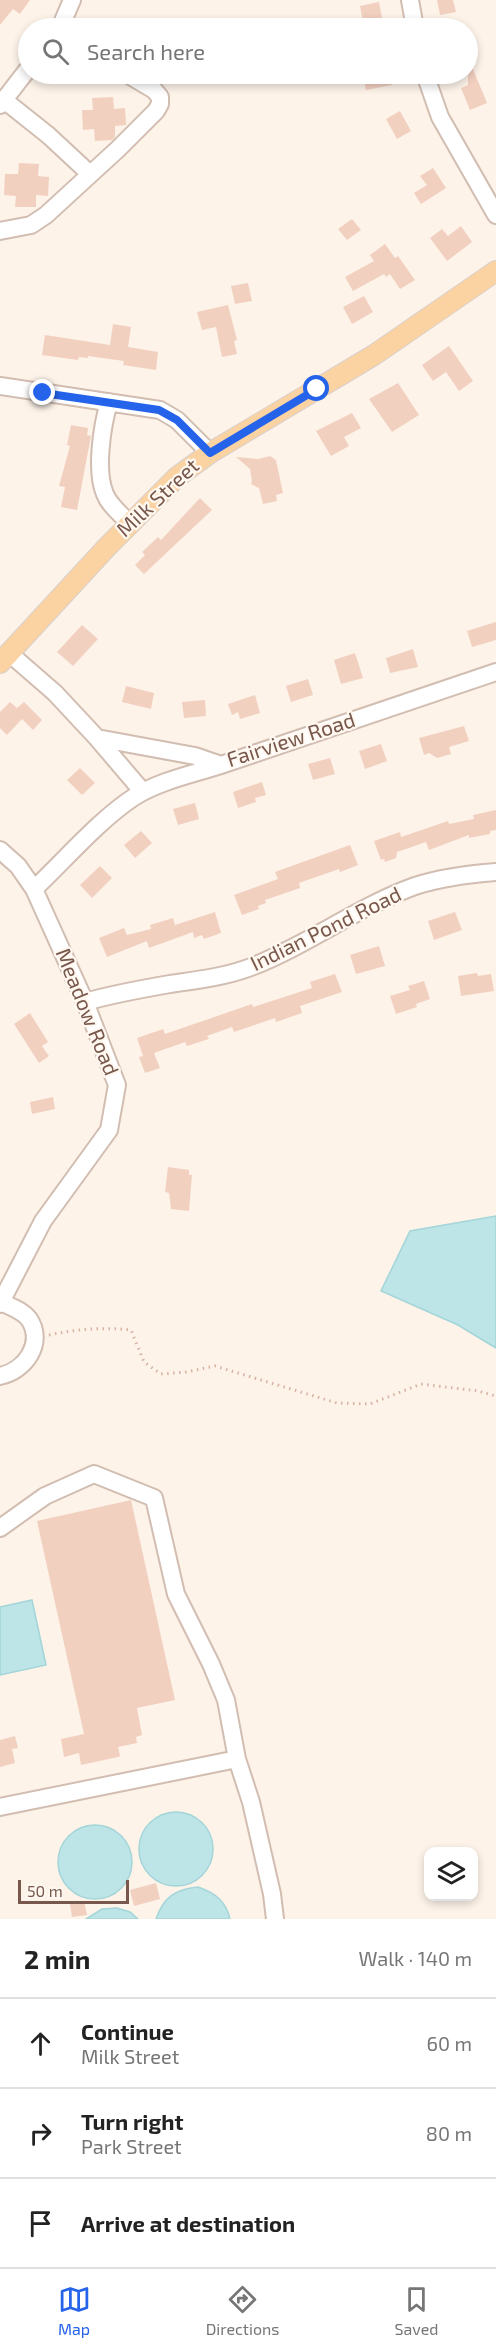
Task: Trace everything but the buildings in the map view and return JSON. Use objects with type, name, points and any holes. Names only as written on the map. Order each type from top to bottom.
[{"type":"main road","name":"Milk Street","points":[[4,658],[129,522],[177,477],[210,453],[374,355],[496,271]]},
{"type":"street","points":[[67,18],[72,0]]},
{"type":"street","points":[[410,0],[413,18]]},
{"type":"street","points":[[18,82],[2,103],[48,135],[72,160],[90,174]]},
{"type":"street","points":[[0,231],[31,225],[46,215],[156,111],[160,104],[160,97],[144,84]]},
{"type":"street","points":[[428,84],[440,117],[496,215]]},
{"type":"street","points":[[0,386],[159,410],[177,420],[210,453]]},
{"type":"street","points":[[109,402],[103,426],[102,484],[105,496],[129,522]]},
{"type":"street","points":[[4,658],[55,693],[143,792]]},
{"type":"street","name":"Fairview Road","points":[[97,738],[195,756],[222,765],[496,672]]},
{"type":"street","points":[[34,889],[114,812],[143,792],[222,765]]},
{"type":"street","name":"Meadow Road","points":[[0,850],[18,866],[34,889],[85,1002],[117,1085],[109,1130],[43,1221],[0,1303]]},
{"type":"street","name":"Indian Pond Road","points":[[85,1002],[119,993],[218,977],[249,968],[289,951],[388,898],[416,886],[496,872]]},
{"type":"street","points":[[0,1303],[19,1310],[29,1319],[36,1337],[30,1356],[16,1370],[0,1376]]},
{"type":"street","points":[[0,1528],[45,1496],[94,1474],[154,1498],[176,1594],[226,1700],[237,1759],[251,1802],[272,1894],[275,1919]]},
{"type":"street","points":[[0,1807],[237,1759]]},
{"type":"path","points":[[36,1337],[79,1329],[131,1330],[144,1362],[160,1374],[215,1366],[337,1403],[370,1404],[421,1384],[478,1391],[496,1396]]},
{"type":"water","points":[[496,1216],[496,1348],[458,1325],[381,1291],[410,1231]]},
{"type":"water","points":[[32,1600],[46,1665],[0,1675],[0,1607]]},
{"type":"water","points":[[169,1812],[183,1812],[197,1818],[207,1828],[213,1842],[211,1863],[197,1880],[183,1886],[169,1886],[155,1880],[145,1870],[139,1856],[139,1842],[145,1828],[155,1818]]},
{"type":"water","points":[[88,1825],[102,1825],[116,1831],[126,1841],[132,1855],[130,1876],[116,1893],[102,1899],[88,1899],[74,1893],[64,1883],[58,1869],[58,1855],[64,1841],[74,1831]]},
{"type":"water","points":[[198,1887],[219,1898],[226,1907],[230,1919],[156,1919],[162,1905],[176,1892]]},
{"type":"water","points":[[117,1908],[130,1912],[138,1919],[86,1919],[102,1909]]},
{"type":"route","points":[[43,393],[159,410],[177,420],[210,453],[317,389]]}]
